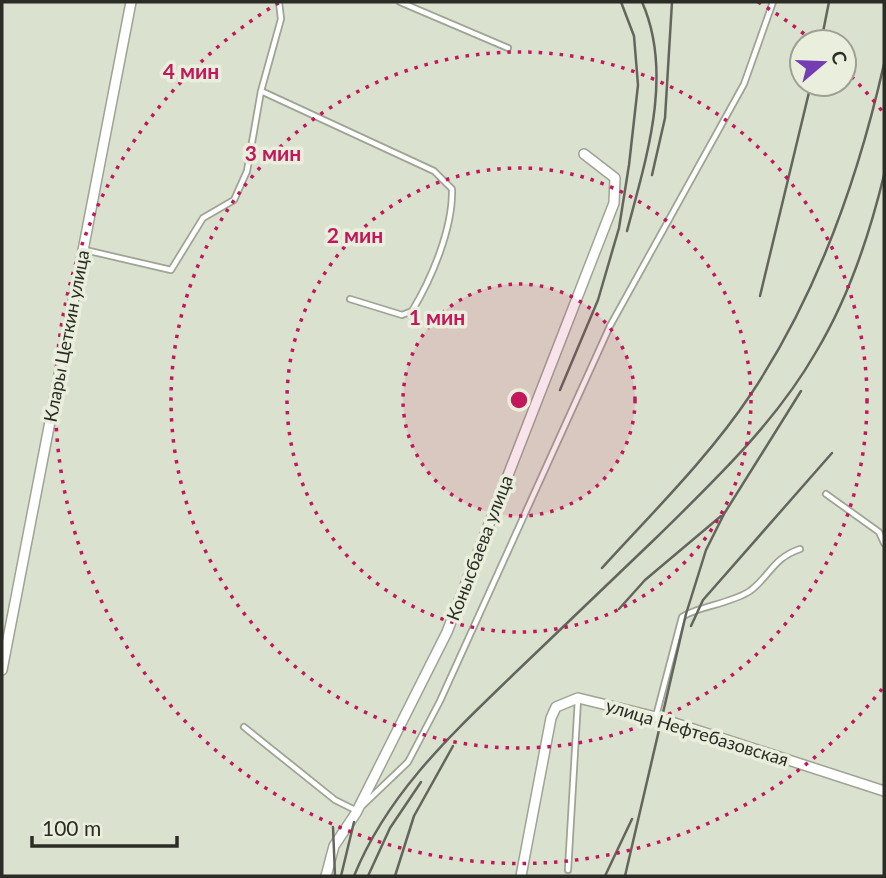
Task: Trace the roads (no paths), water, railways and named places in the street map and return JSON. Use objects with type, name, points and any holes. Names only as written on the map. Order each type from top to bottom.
[{"type":"street","name":"Клары Цеткин улица","points":[[2,670],[131,2]]},
{"type":"street","name":"Конысбаева улица","points":[[356,813],[447,632],[614,203],[615,178],[584,154]]},
{"type":"street","points":[[521,876],[551,718],[556,707],[578,698]]},
{"type":"street","name":"улица Нефтебазовская","points":[[578,698],[656,717],[884,791]]},
{"type":"street","points":[[326,876],[334,846],[356,813]]},
{"type":"lane","points":[[400,2],[508,48]]},
{"type":"lane","points":[[244,727],[335,800],[356,813],[408,762],[440,701],[610,326],[744,84],[773,2]]},
{"type":"lane","points":[[83,249],[172,270],[203,218],[234,200],[247,171],[261,92],[281,19],[282,3]]},
{"type":"lane","points":[[261,92],[434,171],[452,189],[453,204],[443,242],[412,311],[402,315],[350,299]]},
{"type":"lane","points":[[826,494],[879,532],[884,543]]},
{"type":"lane","points":[[656,717],[682,617],[752,590],[784,554],[800,549]]},
{"type":"lane","points":[[568,870],[578,698]]},
{"type":"railway","points":[[560,390],[598,300],[619,228],[629,165],[638,85],[634,36],[621,2]]},
{"type":"railway","points":[[627,231],[649,146],[656,87],[656,58],[642,2]]},
{"type":"railway","points":[[652,175],[665,118],[672,2]]},
{"type":"railway","points":[[824,28],[829,2]]},
{"type":"railway","points":[[602,568],[717,440],[775,356],[815,276],[848,193],[884,64]]},
{"type":"railway","points":[[760,296],[808,98]]},
{"type":"railway","points":[[354,876],[385,817],[424,765],[469,717],[701,493],[743,449],[782,402],[816,352],[848,288],[865,244],[884,175]]},
{"type":"railway","points":[[625,876],[686,614],[706,550],[724,514],[801,391]]},
{"type":"railway","points":[[691,626],[703,600],[832,453]]},
{"type":"railway","points":[[619,609],[645,580],[721,516]]},
{"type":"railway","points":[[395,876],[414,816],[453,746]]},
{"type":"railway","points":[[368,876],[390,828],[421,782]]},
{"type":"railway","points":[[605,876],[632,819]]},
{"type":"railway","points":[[341,876],[354,822]]},
{"type":"railway","points":[[333,827],[335,876]]}]
